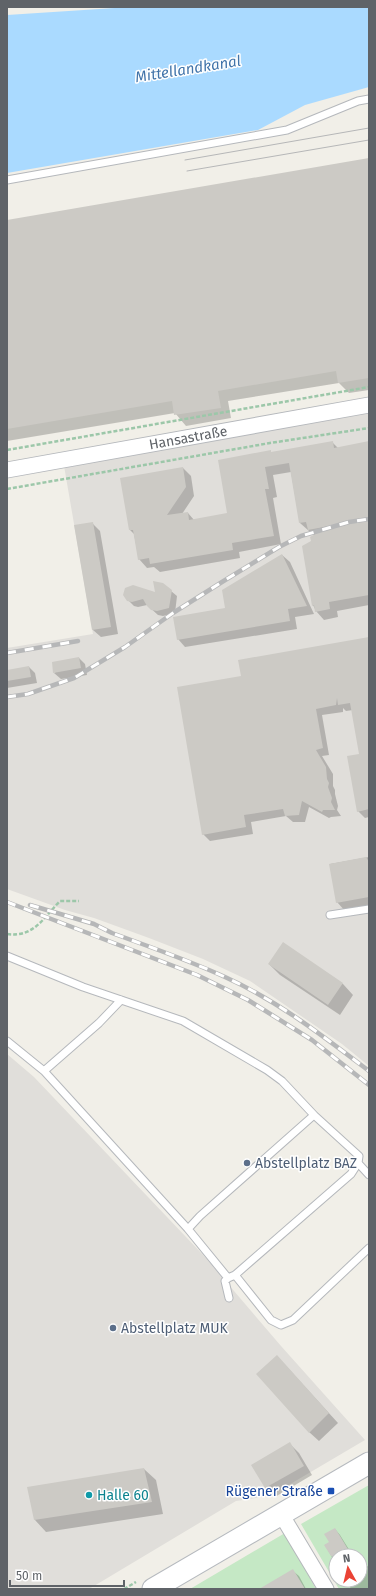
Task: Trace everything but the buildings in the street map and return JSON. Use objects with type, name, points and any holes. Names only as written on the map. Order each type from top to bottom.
[{"type":"main road","points":[[153,1589],[369,1463]]},
{"type":"street","name":"Hansastraße","points":[[7,470],[369,405]]},
{"type":"street","points":[[281,1514],[326,1589]]},
{"type":"lane","points":[[7,180],[287,130],[358,101],[369,99]]},
{"type":"lane","points":[[330,915],[369,910]]},
{"type":"lane","points":[[7,956],[83,987],[183,1021],[260,1066],[282,1081],[314,1115],[359,1156],[358,1163],[351,1174],[225,1281],[229,1298]]},
{"type":"lane","points":[[44,1071],[99,1023],[121,1000]]},
{"type":"lane","points":[[7,1041],[44,1071],[271,1320],[281,1325],[293,1320],[369,1248]]},
{"type":"lane","points":[[188,1229],[200,1216],[314,1115]]},
{"type":"lane","points":[[358,1163],[369,1175]]},
{"type":"path","points":[[7,450],[369,387]]},
{"type":"path","points":[[7,489],[369,428]]},
{"type":"path","points":[[7,934],[14,935],[38,927],[60,901],[79,901]]},
{"type":"shaded area","points":[[369,405],[369,1066],[342,1044],[250,981],[203,959],[149,938],[7,889],[7,648],[93,634],[63,460]]},
{"type":"shaded area","name":"Abstellplatz MUK","points":[[7,1054],[34,1077],[205,1257],[281,1346],[365,1440],[270,1496],[236,1501],[89,1589],[7,1589]]},
{"type":"green space","points":[[369,1485],[369,1589],[338,1588],[368,1588],[368,1548],[328,1548],[328,1570],[301,1524]]},
{"type":"green space","points":[[285,1533],[316,1589],[190,1589]]},
{"type":"water","name":"Mittellandkanal","points":[[130,7],[369,7],[369,87],[305,105],[258,130],[7,173],[7,15]]},
{"type":"tram line","points":[[185,160],[369,128]]},
{"type":"tram line","points":[[187,171],[369,140]]},
{"type":"railway","points":[[7,697],[28,694],[74,678],[125,647],[173,613],[222,582],[279,547],[301,536],[349,522],[369,519]]},
{"type":"railway","points":[[7,653],[78,641]]},
{"type":"railway","points":[[7,902],[197,975],[248,1000],[312,1040],[369,1085]]},
{"type":"railway","points":[[30,905],[94,924],[112,933],[197,965],[245,986],[300,1020],[369,1071]]},
{"type":"place","name":"Abstellplatz BAZ","points":[[247,1163]]},
{"type":"place","name":"Abstellplatz MUK","points":[[113,1328]]},
{"type":"place","name":"Rügener Straße","points":[[331,1491]]},
{"type":"place","name":"Halle 60","points":[[89,1495]]}]
